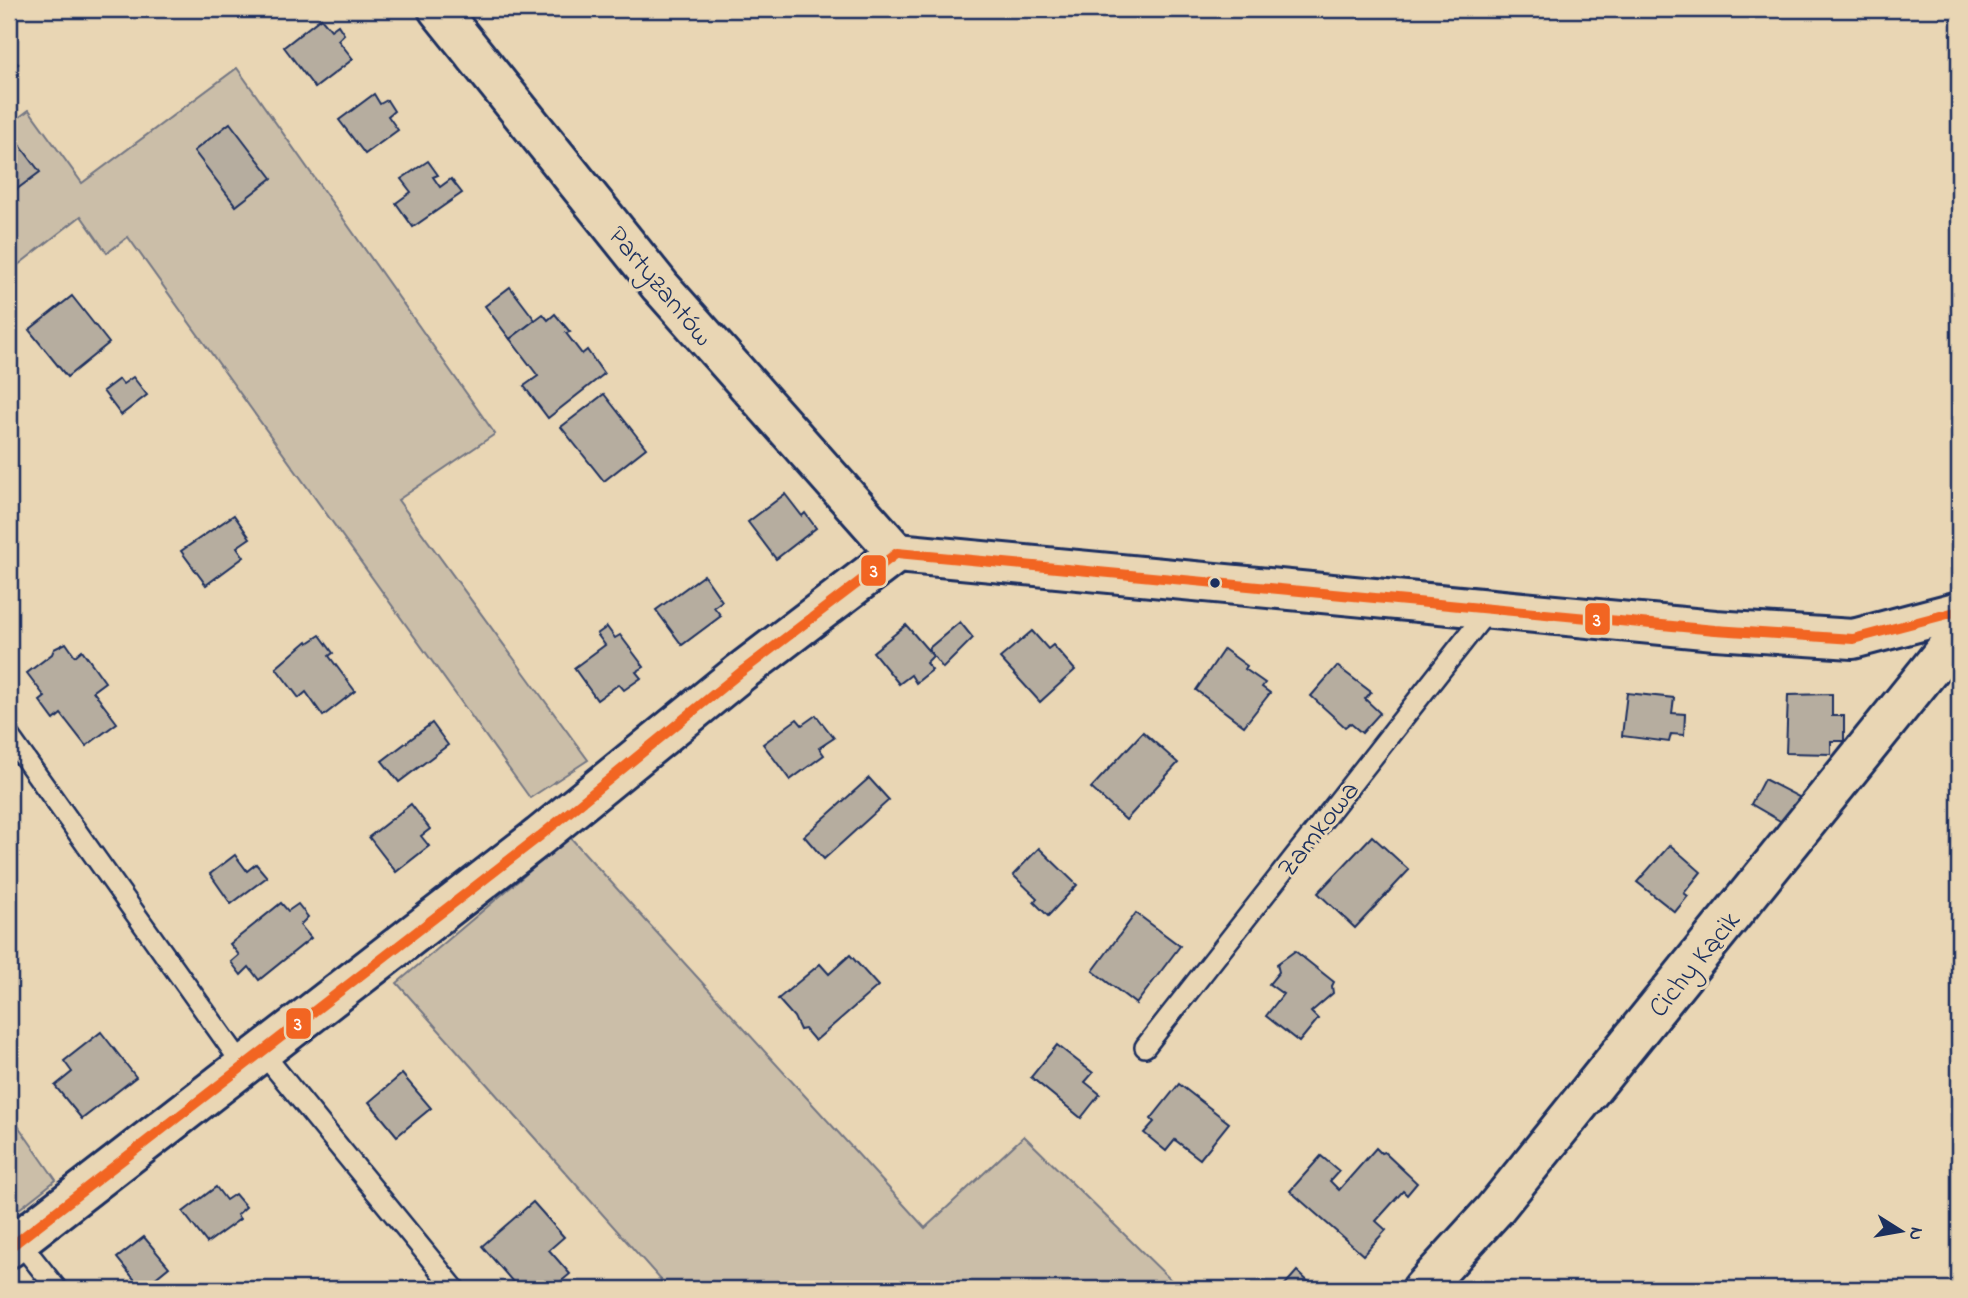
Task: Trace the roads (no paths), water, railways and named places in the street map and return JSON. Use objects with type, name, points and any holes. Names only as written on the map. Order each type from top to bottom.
[{"type":"street","name":"Partyzantów","points":[[438,9],[660,286],[897,553]]},
{"type":"street","points":[[14,1244],[540,836],[741,672],[897,553],[1715,630],[1853,639],[1959,611]]},
{"type":"street","name":"Cichy Kącik","points":[[1422,1289],[1502,1199],[1959,633]]},
{"type":"lane","name":"Zamkowa","points":[[1145,1046],[1489,609]]},
{"type":"lane","points":[[9,736],[252,1058],[455,1289]]},
{"type":"lane","points":[[14,1244],[57,1289]]}]
